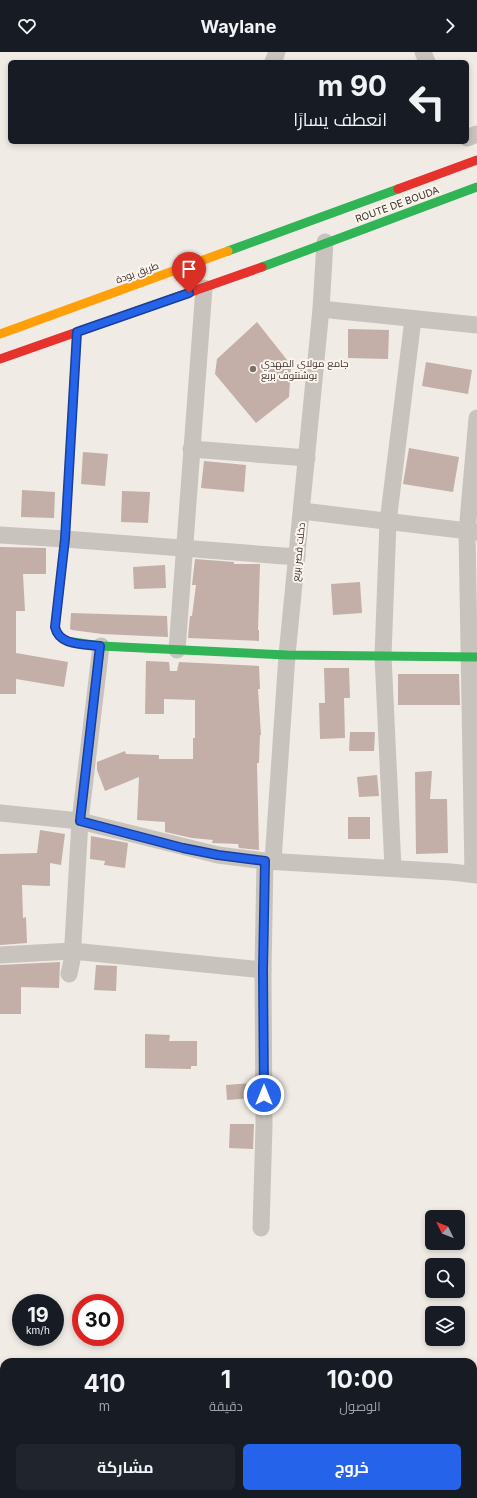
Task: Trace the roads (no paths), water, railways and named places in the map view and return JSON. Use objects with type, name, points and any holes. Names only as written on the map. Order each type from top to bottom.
[{"type":"main road","name":"ROUTE DE BOUDA","points":[[326,214],[477,160]]},
{"type":"main road","name":"ROUTE DE BOUDA","points":[[325,242],[477,187]]},
{"type":"main road","name":"طريق بودة","points":[[0,334],[326,214]]},
{"type":"main road","points":[[0,359],[204,288],[325,242]]},
{"type":"main road","points":[[77,332],[65,539],[55,627],[57,633],[63,640],[100,646],[288,655],[473,657]]},
{"type":"street","name":"دخلت قصر بربع","points":[[261,1228],[264,1126],[263,970],[269,861],[321,309],[325,242]]},
{"type":"street","points":[[177,650],[204,288]]},
{"type":"street","points":[[321,309],[477,325]]},
{"type":"street","points":[[394,868],[383,656],[388,522],[413,319]]},
{"type":"street","points":[[0,813],[80,821],[183,848],[218,855],[269,861],[394,868],[475,875],[472,532],[477,418]]},
{"type":"street","points":[[191,449],[307,458]]},
{"type":"street","points":[[302,511],[472,532]]},
{"type":"street","points":[[0,535],[297,557]]},
{"type":"street","points":[[70,974],[80,821],[100,646]]},
{"type":"street","points":[[0,955],[72,951],[263,970]]},
{"type":"place","name":"جامع مولاي المهدي بوشنتوف بربع","points":[[253,369]]}]
